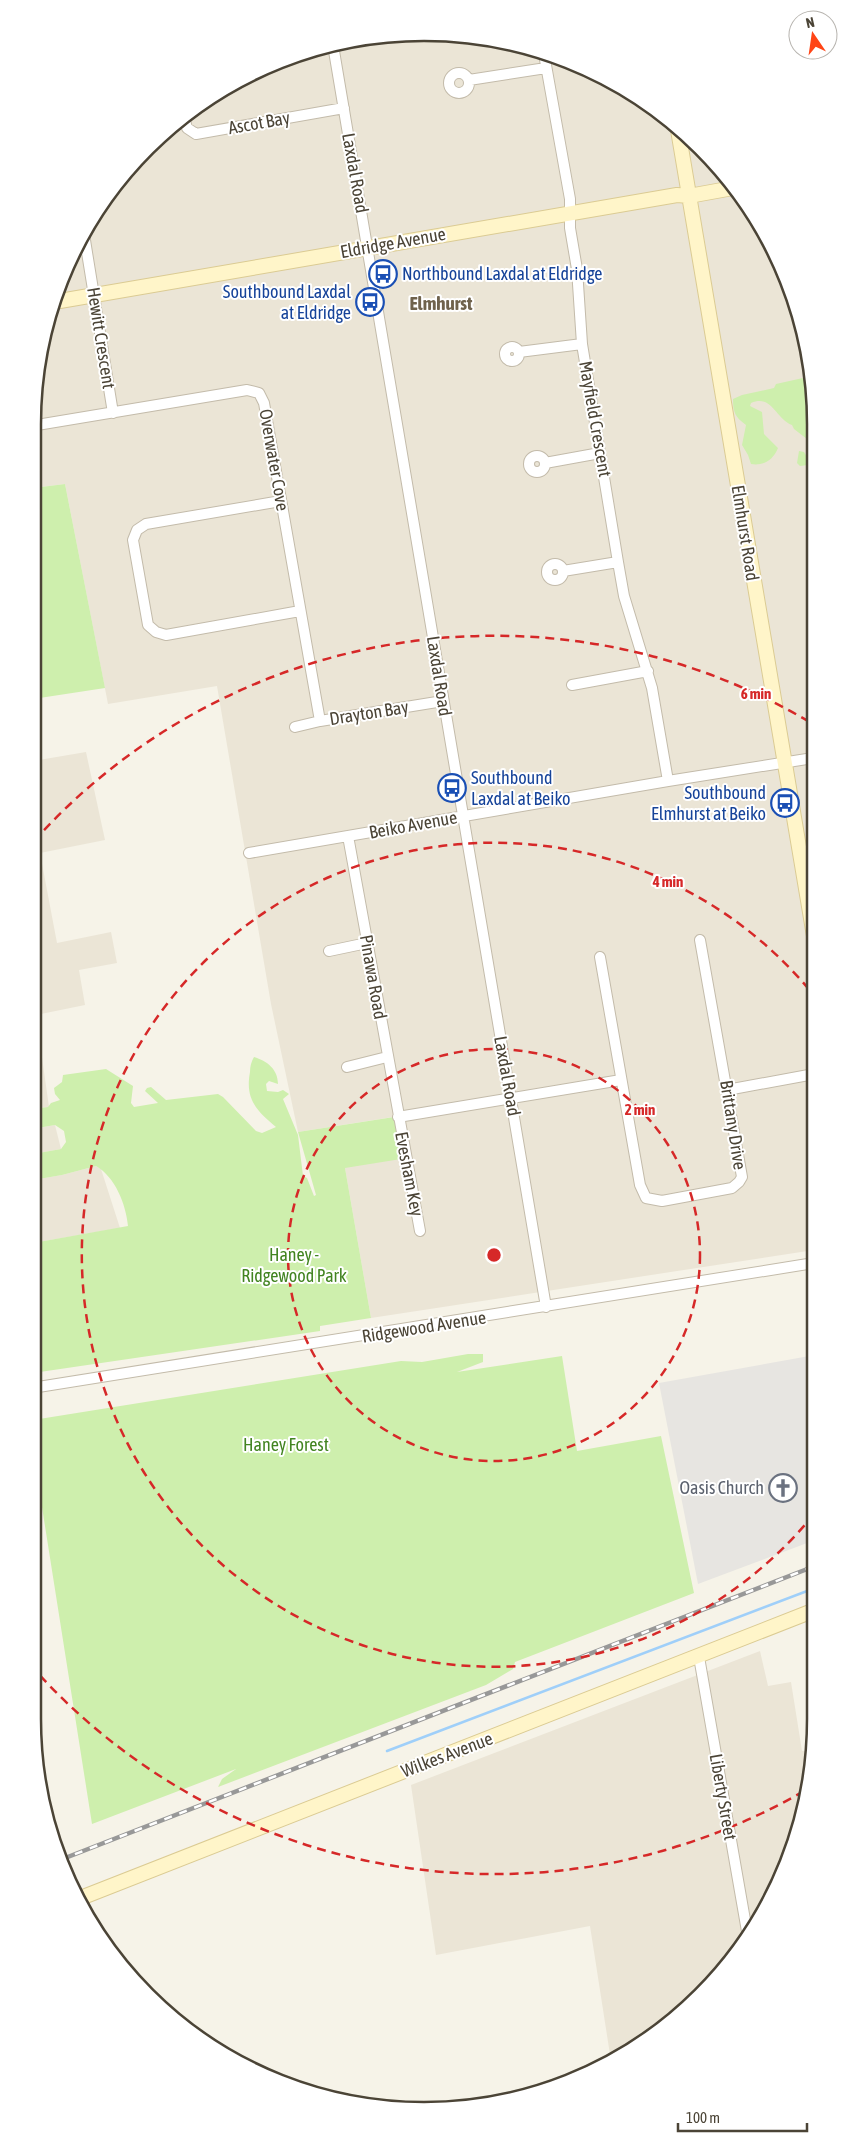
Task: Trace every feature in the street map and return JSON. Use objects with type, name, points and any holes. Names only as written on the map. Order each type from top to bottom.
[{"type":"street","name":"Laxdal Road","points":[[335,52],[462,817],[546,1307]]},
{"type":"street","name":"Mayfield Crescent","points":[[545,61],[570,199],[570,228],[578,269],[582,344],[618,562],[624,596],[648,671],[668,781]]},
{"type":"street","points":[[469,80],[546,68]]},
{"type":"street","name":"Ascot Bay","points":[[186,124],[187,128],[196,134],[344,108]]},
{"type":"street","name":"Elmhurst Road","points":[[680,139],[807,896]]},
{"type":"street","name":"Eldridge Avenue","points":[[62,301],[677,195],[689,196],[726,189]]},
{"type":"street","name":"Hewitt Crescent","points":[[86,246],[113,413]]},
{"type":"street","points":[[519,352],[582,344]]},
{"type":"street","name":"Overwater Cove","points":[[41,421],[113,413],[247,390],[259,393],[264,403],[320,721]]},
{"type":"street","points":[[545,463],[600,453]]},
{"type":"street","points":[[281,501],[146,524],[136,530],[133,540],[148,625],[156,632],[166,635],[300,611]]},
{"type":"street","points":[[563,571],[618,562]]},
{"type":"street","points":[[572,685],[648,671]]},
{"type":"street","name":"Drayton Bay","points":[[295,727],[320,721],[443,701]]},
{"type":"street","name":"Beiko Avenue","points":[[249,853],[807,759]]},
{"type":"street","name":"Pinawa Road","points":[[348,836],[398,1117]]},
{"type":"street","name":"Brittany Drive","points":[[600,956],[620,1080],[640,1185],[646,1198],[652,1201],[662,1201],[732,1188],[740,1182],[742,1177],[700,940]]},
{"type":"street","points":[[329,951],[367,943]]},
{"type":"street","points":[[347,1067],[386,1056]]},
{"type":"street","points":[[727,1090],[807,1075]]},
{"type":"street","points":[[398,1117],[620,1080]]},
{"type":"street","name":"Evesham Key","points":[[398,1117],[420,1232]]},
{"type":"street","name":"Ridgewood Avenue","points":[[41,1387],[807,1264]]},
{"type":"street","name":"Wilkes Avenue","points":[[85,1896],[807,1613]]},
{"type":"street","name":"Liberty Street","points":[[699,1657],[746,1925]]},
{"type":"shaded area","points":[[424,41],[449,42],[499,49],[547,62],[593,81],[637,106],[657,120],[695,153],[728,191],[742,211],[778,278],[794,325],[806,399],[807,1251],[371,1318],[345,1168],[393,1117],[298,1132],[271,1004],[217,686],[108,704],[65,484],[41,487],[41,424],[42,399],[49,349],[54,325],[70,278],[106,211],[120,191],[153,153],[191,120],[211,106],[255,81],[278,70],[325,54],[374,45]]},
{"type":"shaded area","points":[[86,752],[105,840],[41,853],[41,760]]},
{"type":"shaded area","points":[[41,858],[57,943],[111,932],[117,963],[79,970],[85,1005],[41,1014]]},
{"type":"shaded area","points":[[41,1050],[49,1107],[41,1108]]},
{"type":"shaded area","points":[[55,1125],[61,1149],[41,1153],[41,1128]]},
{"type":"shaded area","points":[[96,1166],[101,1169],[120,1228],[41,1242],[41,1179]]},
{"type":"shaded area","points":[[807,1356],[807,1543],[698,1584],[659,1383]]},
{"type":"shaded area","points":[[760,1651],[768,1686],[791,1682],[802,1751],[805,1751],[794,1818],[778,1865],[742,1932],[728,1952],[695,1990],[657,2023],[610,2053],[590,1926],[436,1955],[411,1785]]},
{"type":"green space","points":[[803,378],[807,439],[786,422],[769,404],[758,401],[751,403],[750,406],[762,412],[764,434],[778,448],[774,456],[768,461],[760,464],[751,464],[742,445],[746,425],[735,414],[733,399],[742,395],[774,388],[776,384]]},
{"type":"green space","points":[[799,451],[804,452],[807,457],[807,465],[800,466],[797,463]]},
{"type":"green space","points":[[65,484],[105,688],[41,698],[41,487]]},
{"type":"green space","name":"Haney - Ridgewood Park","points":[[254,1057],[267,1063],[276,1074],[278,1084],[269,1081],[266,1084],[267,1091],[278,1092],[283,1090],[289,1094],[283,1099],[298,1135],[303,1176],[307,1178],[314,1196],[316,1195],[298,1132],[394,1117],[401,1159],[345,1168],[371,1318],[320,1326],[320,1331],[41,1372],[41,1242],[128,1226],[122,1200],[114,1184],[96,1166],[41,1179],[41,1153],[61,1149],[66,1142],[64,1131],[55,1125],[41,1127],[41,1108],[48,1107],[51,1103],[60,1100],[55,1094],[54,1088],[62,1082],[63,1075],[106,1069],[133,1086],[131,1103],[134,1107],[158,1103],[145,1091],[151,1087],[166,1100],[218,1094],[256,1131],[262,1133],[276,1127],[258,1109],[251,1097],[249,1081]]},
{"type":"green space","name":"Haney Forest","points":[[468,1354],[483,1354],[483,1362],[457,1372],[562,1356],[577,1451],[661,1436],[694,1593],[515,1662],[513,1669],[486,1685],[218,1787],[222,1779],[236,1769],[92,1824],[41,1501],[41,1419],[401,1361],[422,1362]]},
{"type":"waterway","points":[[387,1751],[807,1591]]},
{"type":"railway","points":[[67,1857],[807,1569]]},
{"type":"place","name":"Northbound Laxdal at Eldridge","points":[[383,274]]},
{"type":"place","name":"Southbound Laxdal at Eldridge","points":[[370,302]]},
{"type":"place","name":"Southbound Laxdal at Beiko","points":[[452,788]]},
{"type":"place","name":"Southbound Elmhurst at Beiko","points":[[785,803]]},
{"type":"place","name":"Oasis Church","points":[[783,1488]]},
{"type":"district","name":"Elmhurst","points":[[441,303]]}]
